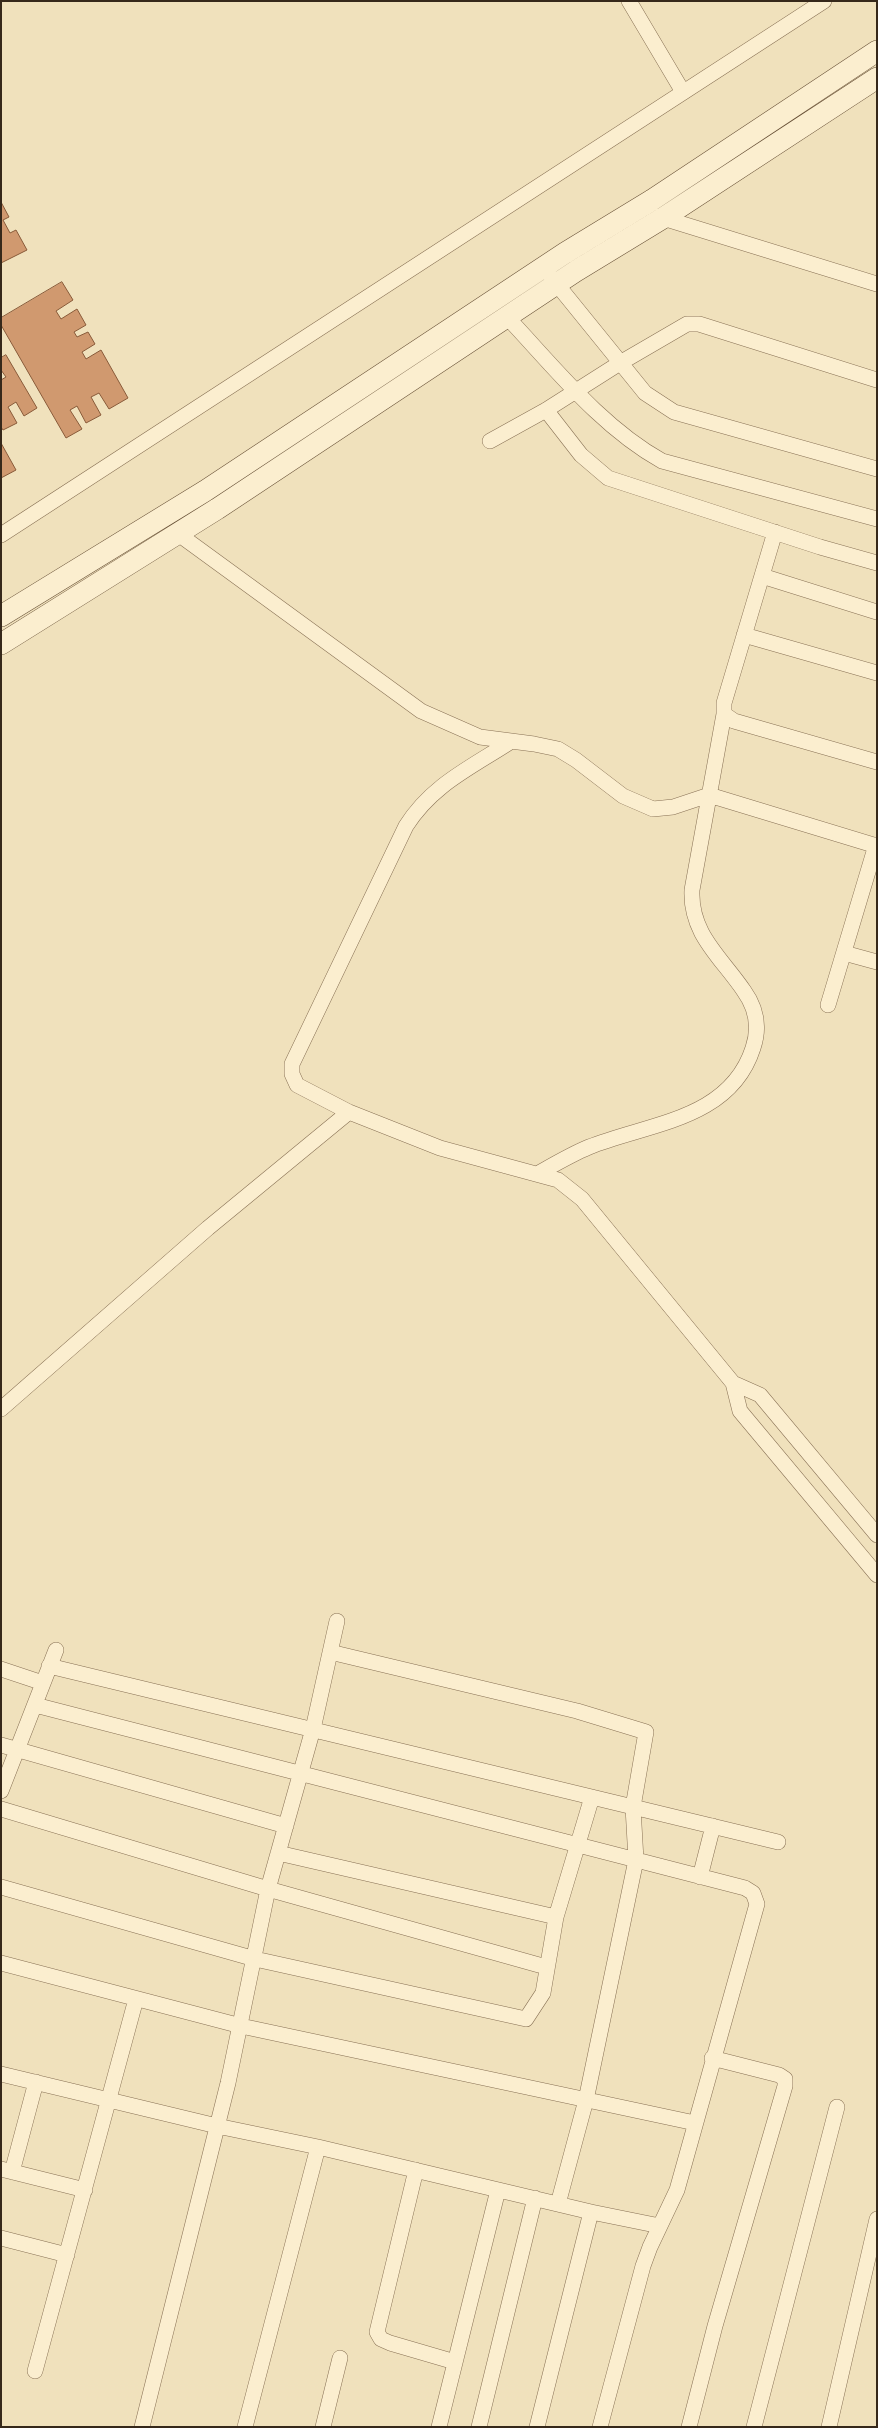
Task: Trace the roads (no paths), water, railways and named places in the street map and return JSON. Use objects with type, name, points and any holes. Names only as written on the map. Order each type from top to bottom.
[{"type":"main road","points":[[1,616],[205,491],[544,267],[652,200],[877,51]]},
{"type":"main road","points":[[1,644],[177,533],[556,284],[663,218],[877,78]]},
{"type":"street","points":[[629,1],[683,92]]},
{"type":"street","points":[[1,535],[824,1]]},
{"type":"street","points":[[663,218],[877,284]]},
{"type":"street","points":[[544,267],[645,392],[674,412],[877,470]]},
{"type":"street","points":[[507,317],[614,428],[638,448],[662,461],[877,518]]},
{"type":"street","points":[[490,441],[546,410],[674,330],[687,324],[699,324],[877,380]]},
{"type":"street","points":[[546,410],[581,455],[608,478],[775,532],[876,560]]},
{"type":"street","points":[[539,1173],[591,1146],[695,1113],[737,1081],[750,1058],[757,1036],[758,1020],[753,1006],[745,992],[704,938],[695,921],[691,907],[692,890],[724,714],[724,704],[775,532]]},
{"type":"street","points":[[177,533],[421,711],[480,737],[558,749],[576,760],[623,796],[653,809],[673,807],[709,795],[876,845],[828,1005]]},
{"type":"street","points":[[762,576],[877,612]]},
{"type":"street","points":[[744,635],[877,673]]},
{"type":"street","points":[[724,714],[734,721],[877,762]]},
{"type":"street","points":[[510,742],[434,791],[419,807],[406,826],[292,1064],[292,1074],[297,1085],[349,1112],[440,1148],[539,1173],[558,1180],[582,1199],[733,1383],[740,1411],[877,1575]]},
{"type":"street","points":[[844,953],[877,962]]},
{"type":"street","points":[[1,1409],[208,1228],[349,1112]]},
{"type":"street","points":[[733,1383],[760,1395],[877,1535]]},
{"type":"street","points":[[142,2427],[217,2126],[256,1959],[268,1889],[313,1728],[337,1621]]},
{"type":"street","points":[[1,1792],[56,1650]]},
{"type":"street","points":[[330,1652],[577,1711],[646,1732],[633,1807],[636,1860],[586,2100],[558,2204]]},
{"type":"street","points":[[49,1666],[313,1728],[778,1842]]},
{"type":"street","points":[[1,1669],[43,1683]]},
{"type":"street","points":[[34,1705],[745,1888],[753,1893],[757,1904],[712,2058],[677,2190],[644,2266],[600,2427]]},
{"type":"street","points":[[1,1745],[286,1826]]},
{"type":"street","points":[[1,1887],[256,1959],[526,2019],[543,1994],[556,1917],[592,1797]]},
{"type":"street","points":[[1,1809],[268,1889],[539,1965]]},
{"type":"street","points":[[700,1877],[713,1826]]},
{"type":"street","points":[[278,1853],[556,1917]]},
{"type":"street","points":[[1,1963],[240,2026],[695,2123]]},
{"type":"street","points":[[35,2371],[136,1999]]},
{"type":"street","points":[[689,2427],[715,2326],[785,2086],[784,2079],[778,2075],[712,2058]]},
{"type":"street","points":[[1,2074],[217,2126],[318,2147],[591,2212],[660,2226]]},
{"type":"street","points":[[36,2082],[7,2171],[85,2190]]},
{"type":"street","points":[[754,2427],[837,2107]]},
{"type":"street","points":[[246,2427],[318,2147]]},
{"type":"street","points":[[416,2170],[378,2332],[381,2339],[390,2343],[455,2362]]},
{"type":"street","points":[[439,2427],[498,2190]]},
{"type":"street","points":[[479,2427],[535,2198]]},
{"type":"street","points":[[537,2427],[591,2212]]},
{"type":"street","points":[[829,2427],[877,2219]]},
{"type":"street","points":[[1,2238],[67,2256]]},
{"type":"street","points":[[323,2427],[340,2358]]}]
